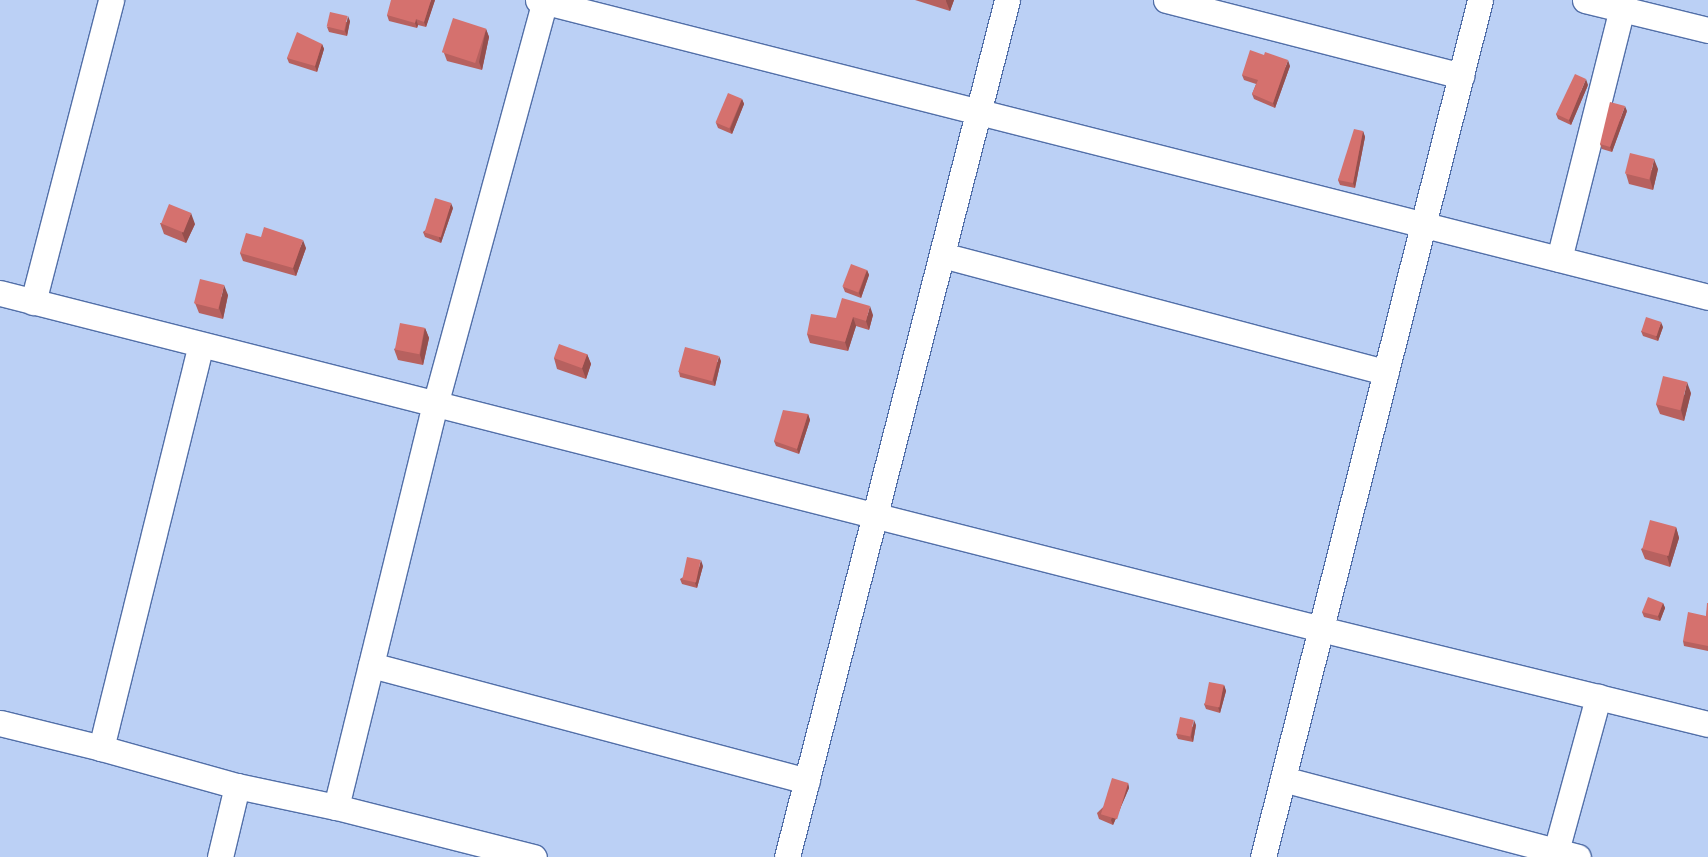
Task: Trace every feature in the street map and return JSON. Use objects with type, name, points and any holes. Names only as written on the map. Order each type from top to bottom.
[{"type":"street","points":[[33,302],[111,0]]},
{"type":"street","points":[[336,806],[435,405],[542,0],[1708,297]]},
{"type":"street","points":[[787,857],[1007,0]]},
{"type":"street","points":[[1166,0],[1461,76]]},
{"type":"street","points":[[1263,857],[1480,0]]},
{"type":"street","points":[[1585,0],[1623,5],[1708,30]]},
{"type":"street","points":[[1559,259],[1623,5]]},
{"type":"street","points":[[942,255],[1386,372]]},
{"type":"street","points":[[0,293],[1321,630],[1708,724]]},
{"type":"street","points":[[102,748],[201,345]]},
{"type":"street","points":[[371,665],[807,781]]},
{"type":"street","points":[[1283,780],[1567,854],[1598,697]]},
{"type":"street","points":[[0,723],[102,748],[237,786],[336,806],[534,857]]},
{"type":"street","points":[[220,857],[237,786]]},
{"type":"building","points":[[391,0],[431,0],[424,22],[416,19],[415,23],[387,15]]},
{"type":"building","points":[[330,12],[348,16],[344,31],[327,27]]},
{"type":"building","points":[[453,18],[486,29],[475,63],[442,52]]},
{"type":"building","points":[[297,32],[322,44],[315,66],[287,58]]},
{"type":"building","points":[[1250,50],[1264,55],[1265,52],[1288,60],[1273,103],[1252,94],[1258,80],[1242,75]]},
{"type":"building","points":[[1575,74],[1586,79],[1569,120],[1556,114]]},
{"type":"building","points":[[728,93],[742,99],[729,128],[715,122]]},
{"type":"building","points":[[1610,102],[1625,106],[1610,147],[1600,144]]},
{"type":"building","points":[[1354,129],[1363,131],[1353,183],[1338,180]]},
{"type":"building","points":[[1630,153],[1654,159],[1649,179],[1625,173]]},
{"type":"building","points":[[435,198],[451,203],[441,237],[424,232]]},
{"type":"building","points":[[169,204],[191,213],[183,232],[161,223]]},
{"type":"building","points":[[264,227],[303,240],[293,268],[240,253],[246,233],[261,237]]},
{"type":"building","points":[[851,264],[867,270],[858,292],[842,286]]},
{"type":"building","points":[[200,279],[224,285],[218,309],[194,303]]},
{"type":"building","points":[[842,298],[870,306],[866,321],[853,317],[845,342],[807,334],[811,314],[836,318]]},
{"type":"building","points":[[1646,317],[1661,322],[1657,336],[1641,331]]},
{"type":"building","points":[[400,323],[425,328],[419,354],[395,350]]},
{"type":"building","points":[[559,344],[587,354],[582,368],[554,358]]},
{"type":"building","points":[[685,347],[719,356],[712,381],[678,372]]},
{"type":"building","points":[[1663,376],[1687,382],[1680,410],[1656,404]]},
{"type":"building","points":[[783,410],[808,414],[797,449],[774,441]]},
{"type":"building","points":[[1650,520],[1676,527],[1668,556],[1642,549]]},
{"type":"building","points":[[687,557],[701,560],[696,582],[682,579]]},
{"type":"building","points":[[1648,597],[1663,603],[1658,616],[1642,612]]},
{"type":"building","points":[[1707,603],[1708,646],[1683,641],[1688,612],[1706,616]]},
{"type":"building","points":[[1209,682],[1224,685],[1219,707],[1205,705]]},
{"type":"building","points":[[1180,717],[1194,720],[1190,737],[1176,734]]},
{"type":"building","points":[[1112,778],[1128,783],[1117,819],[1101,814]]}]
